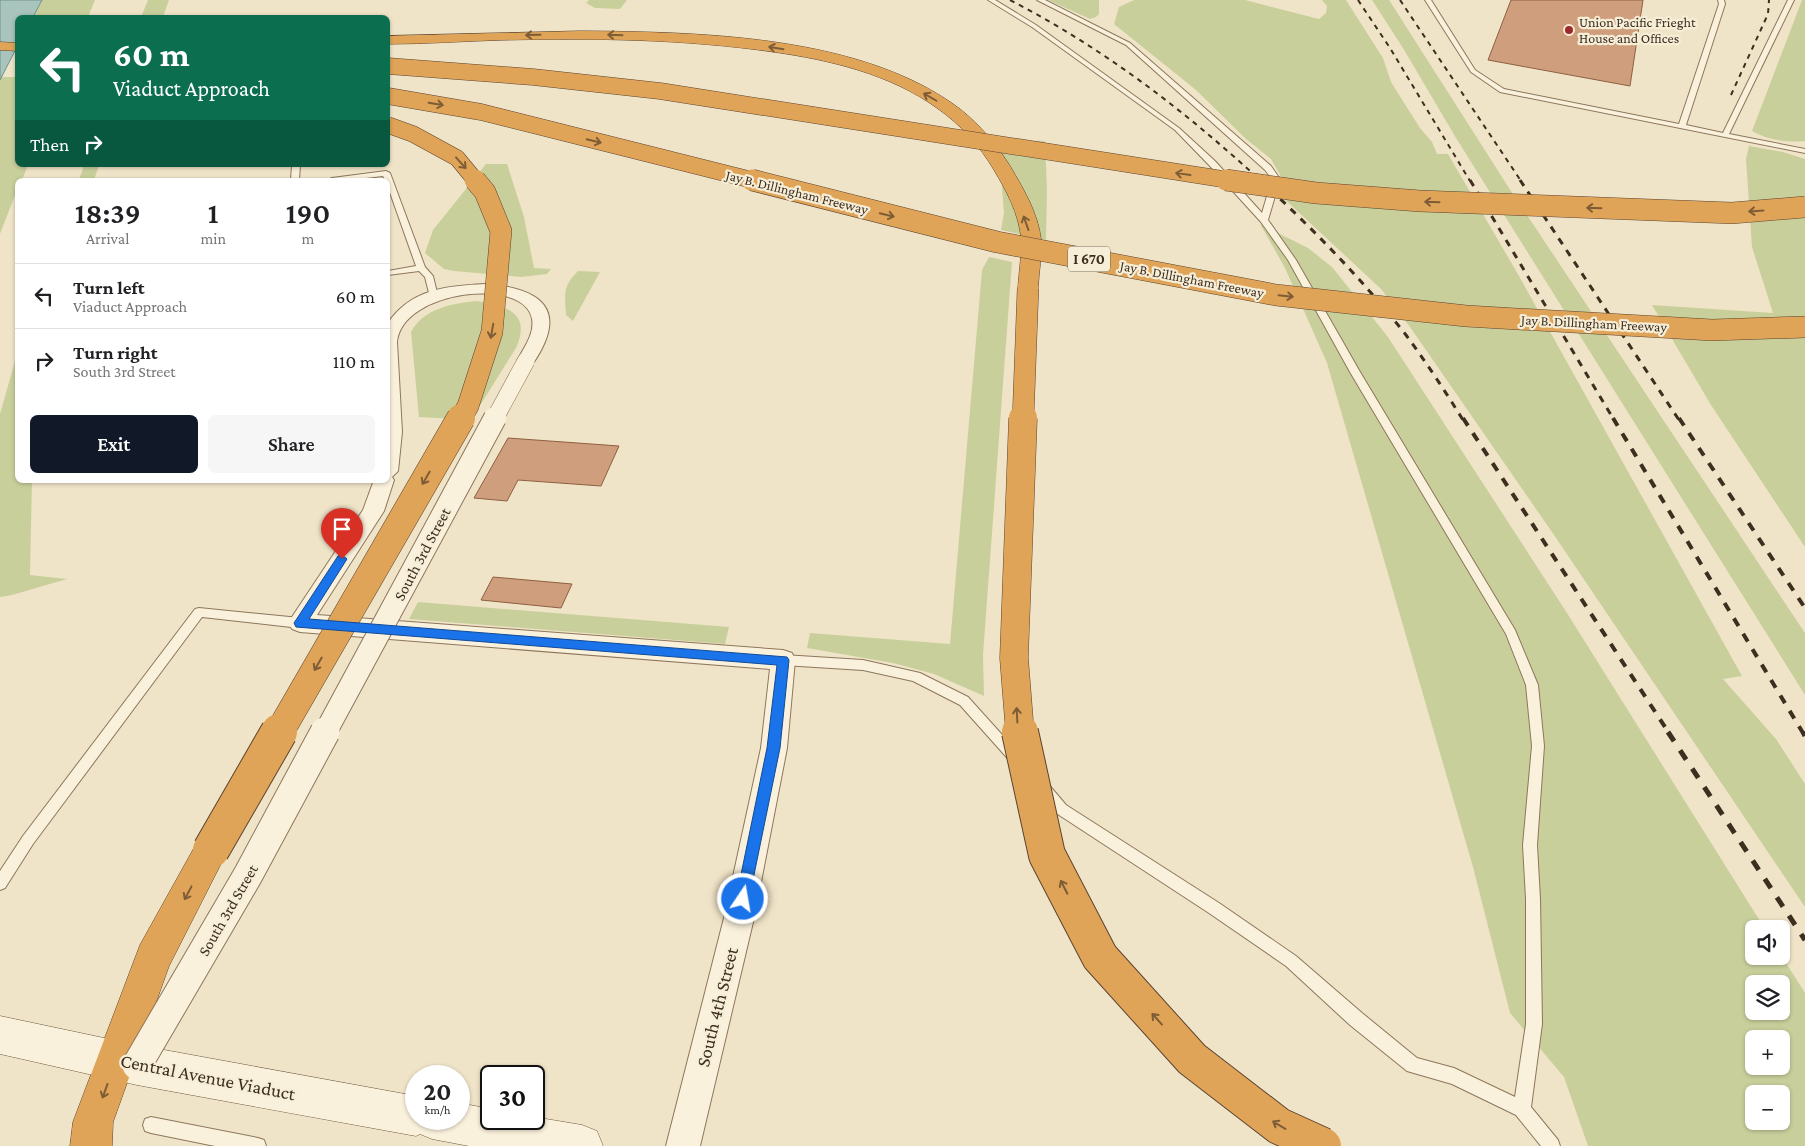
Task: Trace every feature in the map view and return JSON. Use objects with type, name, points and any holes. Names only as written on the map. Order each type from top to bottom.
[{"type":"highway","points":[[390,40],[582,34],[742,43],[806,52],[861,66],[912,86],[943,104],[971,126],[1002,168],[1015,192],[1030,235],[1014,658],[1018,724],[1047,855],[1100,957],[1192,1059],[1279,1126],[1323,1146]]},
{"type":"highway","points":[[0,46],[15,47]]},
{"type":"highway","points":[[390,66],[533,77],[660,90],[1145,169],[1316,193],[1420,202],[1732,213],[1805,207]]},
{"type":"highway","name":"Jay B. Dillingham Freeway","points":[[390,96],[481,112],[997,242],[1276,295],[1476,317],[1712,330],[1805,327]]},
{"type":"highway","points":[[91,1146],[93,1122],[153,958],[211,850],[468,406],[492,332],[501,230],[485,192],[457,158],[413,134],[390,126]]},
{"type":"main road","name":"Central Avenue Viaduct","points":[[0,1035],[137,1065],[405,1114]]},
{"type":"main road","points":[[470,1126],[582,1146]]},
{"type":"street","name":"South 3rd Street","points":[[137,1065],[248,875],[526,361],[541,330],[542,317],[536,304],[521,294],[475,289],[434,297],[413,305],[398,321],[390,334]]},
{"type":"street","name":"South 3rd Street","points":[[390,389],[392,441],[390,456]]},
{"type":"street","points":[[383,483],[373,511],[300,623],[783,660]]},
{"type":"street","name":"South 4th Street","points":[[684,1146],[745,890],[774,748],[783,660]]},
{"type":"lane","points":[[991,0],[1034,26],[1176,129],[1212,163],[1264,220],[1292,260],[1355,372],[1511,633],[1532,685],[1538,746],[1530,845],[1533,899],[1534,1024],[1522,1109]]},
{"type":"lane","points":[[1040,0],[1085,20],[1128,44],[1268,168],[1276,179],[1264,220]]},
{"type":"lane","points":[[1428,0],[1473,71],[1502,91],[1805,151]]},
{"type":"lane","points":[[1682,126],[1722,4],[1721,0]]},
{"type":"lane","points":[[1725,135],[1791,0]]},
{"type":"lane","points":[[347,178],[386,173],[388,178]]},
{"type":"lane","points":[[390,184],[421,268],[429,276],[434,297]]},
{"type":"lane","points":[[390,273],[421,268]]},
{"type":"lane","points":[[0,883],[28,840],[199,612],[300,623]]},
{"type":"lane","points":[[783,660],[863,665],[916,677],[964,701],[1061,809],[1214,908],[1291,961],[1356,1019],[1413,1065],[1454,1076],[1522,1109],[1552,1146]]},
{"type":"lane","points":[[151,1125],[258,1146]]},
{"type":"green space","points":[[42,0],[95,0],[89,15],[34,15]]},
{"type":"green space","points":[[148,0],[169,0],[164,15],[142,15]]},
{"type":"green space","points":[[589,0],[627,0],[620,9],[595,8],[586,3]]},
{"type":"green space","points":[[1048,0],[1099,0],[1099,14],[1090,19]]},
{"type":"green space","points":[[1134,0],[1245,0],[1319,19],[1326,13],[1327,6],[1322,0],[1346,0],[1383,58],[1391,82],[1420,128],[1432,142],[1437,154],[1448,154],[1519,276],[1742,676],[1723,679],[1776,739],[1805,784],[1805,907],[1554,535],[1410,327],[1381,289],[1278,193],[1283,180],[1271,159],[1246,139],[1196,90],[1114,24],[1119,7]]},
{"type":"green space","points":[[1372,0],[1389,0],[1509,188],[1805,633],[1805,695],[1456,138],[1403,48]]},
{"type":"green space","points":[[1802,0],[1805,0],[1805,141],[1791,142],[1764,137],[1752,131]]},
{"type":"green space","points":[[2,77],[15,77],[15,167],[27,167],[23,178],[15,178],[15,195],[0,234],[0,80]]},
{"type":"green space","points":[[998,140],[1045,141],[1046,240],[1001,230],[1004,213]]},
{"type":"green space","points":[[1749,146],[1783,152],[1805,159],[1805,547],[1711,405],[1652,305],[1773,313],[1752,247],[1746,159]]},
{"type":"green space","points":[[486,164],[507,164],[524,217],[534,268],[551,269],[547,274],[521,277],[454,271],[444,269],[425,253],[433,230]]},
{"type":"green space","points":[[83,167],[98,167],[95,178],[80,178]]},
{"type":"green space","points":[[1260,224],[1308,248],[1332,267],[1388,337],[1567,613],[1759,920],[1745,920],[1745,965],[1787,965],[1805,993],[1805,1146],[1588,1146],[1564,1077],[1510,1013],[1473,867],[1327,363],[1285,268]]},
{"type":"green space","points":[[989,257],[1012,262],[983,655],[984,696],[934,674],[893,663],[807,648],[810,633],[950,644],[982,270]]},
{"type":"green space","points":[[578,271],[600,272],[573,321],[566,315],[566,291],[569,282]]},
{"type":"green space","points":[[477,301],[498,305],[513,313],[518,319],[521,326],[516,348],[471,420],[419,417],[411,332],[423,318],[439,309],[458,303]]},
{"type":"green space","points":[[15,361],[15,483],[32,483],[30,575],[67,579],[0,597],[0,414]]},
{"type":"green space","points":[[418,602],[729,627],[725,644],[409,619]]},
{"type":"water","points":[[0,0],[42,0],[34,15],[15,15],[15,51],[0,80]]},
{"type":"building","name":"Union Pacific Frieght House and Offices","points":[[1511,0],[1643,0],[1630,86],[1488,60]]},
{"type":"building","points":[[508,438],[619,446],[601,486],[518,480],[507,501],[474,498]]},
{"type":"building","points":[[493,577],[572,584],[561,608],[481,600]]},
{"type":"railway","points":[[1010,0],[1078,39],[1142,82],[1172,105],[1261,181]]},
{"type":"railway","points":[[1358,0],[1390,48],[1470,181]]},
{"type":"railway","points":[[1400,0],[1521,181]]},
{"type":"railway","points":[[1731,95],[1768,14],[1769,0]]},
{"type":"railway","points":[[1260,180],[1336,254],[1389,314],[1421,356],[1463,420]]},
{"type":"railway","points":[[1470,180],[1614,420]]},
{"type":"railway","points":[[1520,180],[1679,420]]},
{"type":"railway","points":[[1463,418],[1669,733]]},
{"type":"railway","points":[[1613,418],[1803,733]]},
{"type":"railway","points":[[1679,418],[1805,608]]},
{"type":"railway","points":[[1668,732],[1805,940]]},
{"type":"railway","points":[[1803,732],[1805,736]]},
{"type":"place","name":"Union Pacific Frieght House and Offices","points":[[1569,30]]},
{"type":"route","points":[[342,559],[300,623],[783,660],[774,748],[743,899]]}]
